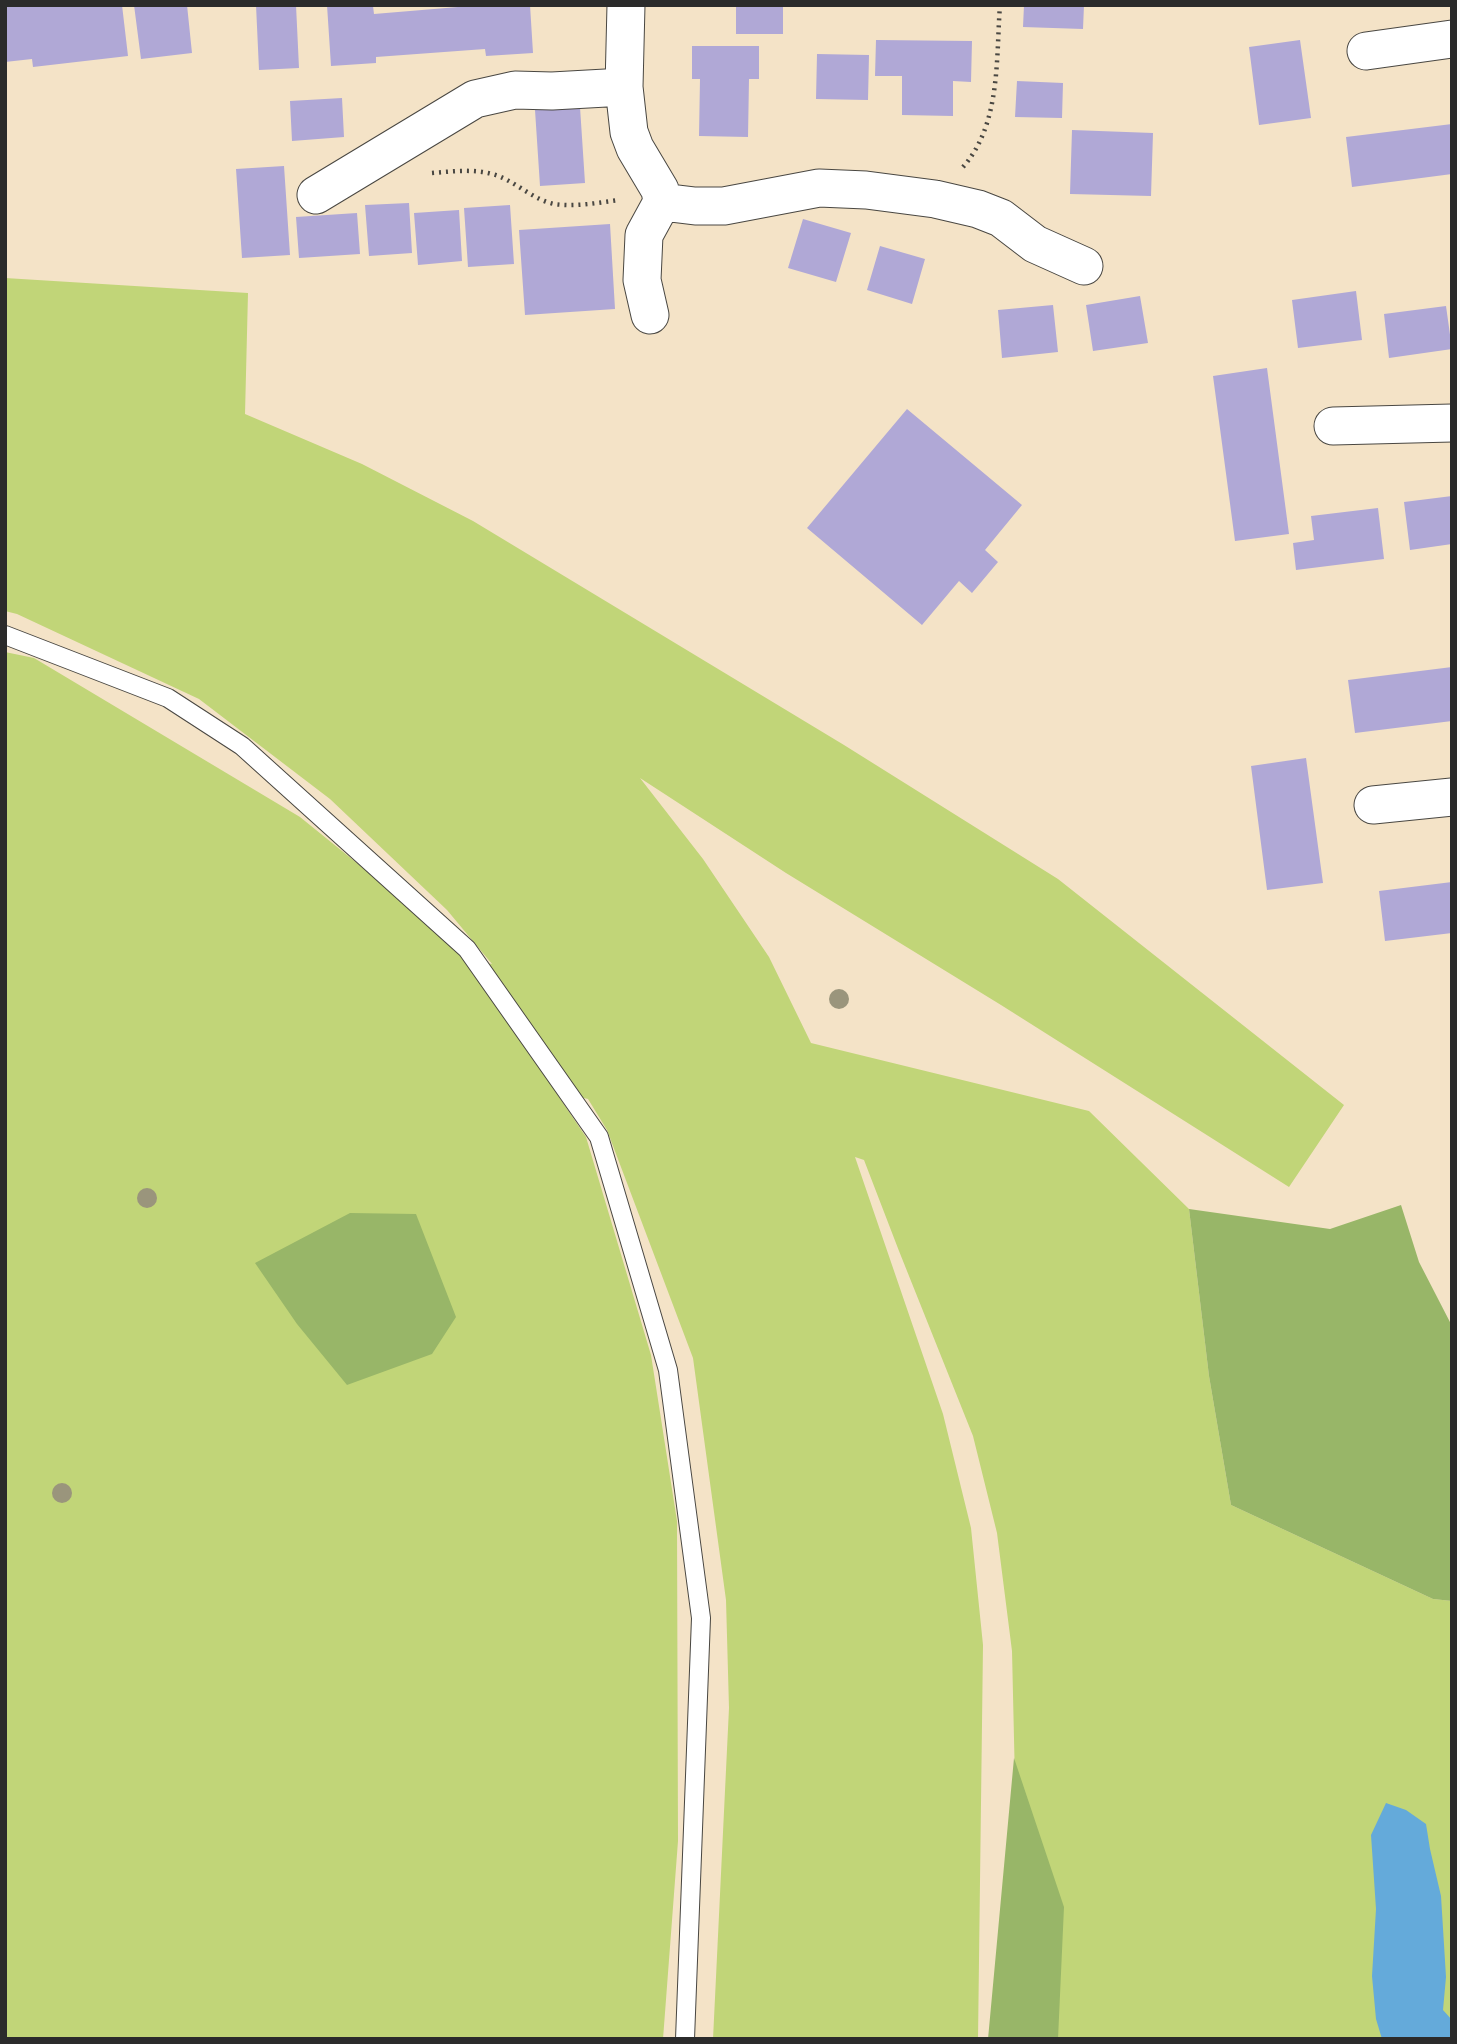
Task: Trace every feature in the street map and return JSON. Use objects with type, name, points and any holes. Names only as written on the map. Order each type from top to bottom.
[{"type":"street","points":[[626,5],[624,87],[629,132],[635,148],[660,190],[662,202],[645,235],[642,280],[650,315]]},
{"type":"street","points":[[1366,51],[1452,39]]},
{"type":"street","points":[[316,195],[475,99],[515,90],[551,92],[624,87]]},
{"type":"street","points":[[662,202],[724,206],[819,188],[866,190],[935,199],[978,209],[1001,218],[1035,244],[1084,266]]},
{"type":"street","points":[[1333,426],[1452,423]]},
{"type":"street","points":[[1373,806],[1452,797]]},
{"type":"lane","points":[[5,635],[168,698],[242,746],[467,949],[599,1138],[668,1370],[701,1619],[685,2039]]},
{"type":"path","points":[[935,199],[974,154],[988,123],[994,87],[1000,5]]},
{"type":"path","points":[[391,150],[414,171],[484,171],[551,203],[575,205],[634,199],[662,202]]},
{"type":"green space","points":[[5,278],[248,293],[245,414],[362,464],[473,521],[844,745],[1058,879],[1344,1105],[1289,1187],[786,873],[640,778],[703,859],[769,957],[811,1043],[1089,1111],[1189,1209],[1209,1376],[1231,1505],[1433,1599],[1452,1601],[1452,2039],[1012,2039],[1016,1826],[1012,1651],[997,1533],[973,1436],[864,1160],[855,1157],[943,1414],[971,1528],[983,1645],[978,2039],[713,2039],[729,1708],[726,1600],[693,1358],[607,1130],[588,1099],[555,1091],[586,1137],[651,1355],[677,1521],[678,1841],[663,2039],[5,2039],[5,652],[34,658],[300,817],[478,961],[492,964],[447,910],[330,799],[199,699],[17,614],[5,611]]},
{"type":"green space","points":[[1401,1205],[1419,1262],[1452,1326],[1452,1601],[1433,1599],[1231,1505],[1209,1376],[1189,1209],[1330,1229]]},
{"type":"green space","points":[[350,1213],[416,1214],[456,1317],[432,1354],[347,1385],[297,1324],[255,1263]]},
{"type":"green space","points":[[1014,1758],[1064,1907],[1058,2039],[988,2039]]},
{"type":"water","points":[[1386,1803],[1406,1810],[1426,1824],[1441,1896],[1446,1977],[1443,2010],[1452,2020],[1452,2039],[1382,2039],[1376,2019],[1372,1976],[1376,1909],[1371,1835]]},
{"type":"building","points":[[5,5],[122,5],[128,56],[33,67],[32,59],[5,62]]},
{"type":"building","points":[[134,5],[187,5],[192,53],[141,59]]},
{"type":"building","points":[[256,5],[296,5],[299,68],[259,70]]},
{"type":"building","points":[[327,5],[373,6],[374,14],[482,5],[530,5],[533,53],[486,56],[485,49],[376,57],[376,63],[331,66]]},
{"type":"building","points":[[736,5],[783,5],[783,34],[736,34]]},
{"type":"building","points":[[1024,5],[1084,5],[1083,29],[1023,27]]},
{"type":"building","points":[[876,40],[972,41],[971,82],[953,81],[953,116],[902,115],[902,76],[875,76]]},
{"type":"building","points":[[1300,40],[1311,118],[1259,125],[1249,47]]},
{"type":"building","points":[[692,46],[759,46],[759,79],[749,79],[748,137],[699,136],[700,79],[692,79]]},
{"type":"building","points":[[817,54],[869,55],[868,100],[816,99]]},
{"type":"building","points":[[1017,81],[1063,83],[1062,118],[1015,117]]},
{"type":"building","points":[[342,98],[344,137],[292,141],[290,101]]},
{"type":"building","points":[[580,107],[585,183],[540,186],[535,110]]},
{"type":"building","points":[[1452,124],[1452,174],[1352,187],[1346,137]]},
{"type":"building","points":[[1072,130],[1153,133],[1151,196],[1070,194]]},
{"type":"building","points":[[284,166],[290,255],[242,258],[236,169]]},
{"type":"building","points":[[409,203],[412,253],[369,256],[365,205]]},
{"type":"building","points":[[510,205],[514,264],[468,267],[464,208]]},
{"type":"building","points":[[459,210],[462,261],[418,265],[414,213]]},
{"type":"building","points":[[357,213],[360,254],[299,258],[296,217]]},
{"type":"building","points":[[803,219],[851,233],[836,282],[788,268]]},
{"type":"building","points":[[610,224],[615,309],[525,315],[519,230]]},
{"type":"building","points":[[880,246],[925,259],[912,304],[867,290]]},
{"type":"building","points":[[1356,291],[1362,340],[1298,348],[1292,300]]},
{"type":"building","points":[[1140,296],[1148,343],[1093,351],[1086,305]]},
{"type":"building","points":[[1053,305],[1058,352],[1002,358],[998,310]]},
{"type":"building","points":[[1446,306],[1452,349],[1389,358],[1384,314]]},
{"type":"building","points":[[1267,368],[1289,534],[1235,541],[1213,376]]},
{"type":"building","points":[[907,409],[1022,505],[985,550],[998,562],[972,593],[959,581],[922,625],[807,528]]},
{"type":"building","points":[[1452,496],[1452,544],[1410,550],[1404,502]]},
{"type":"building","points":[[1378,508],[1384,559],[1296,570],[1293,543],[1314,540],[1311,516]]},
{"type":"building","points":[[1452,667],[1452,721],[1355,733],[1348,680]]},
{"type":"building","points":[[1306,758],[1323,883],[1267,890],[1251,766]]},
{"type":"building","points":[[1452,882],[1452,933],[1385,941],[1379,891]]}]
